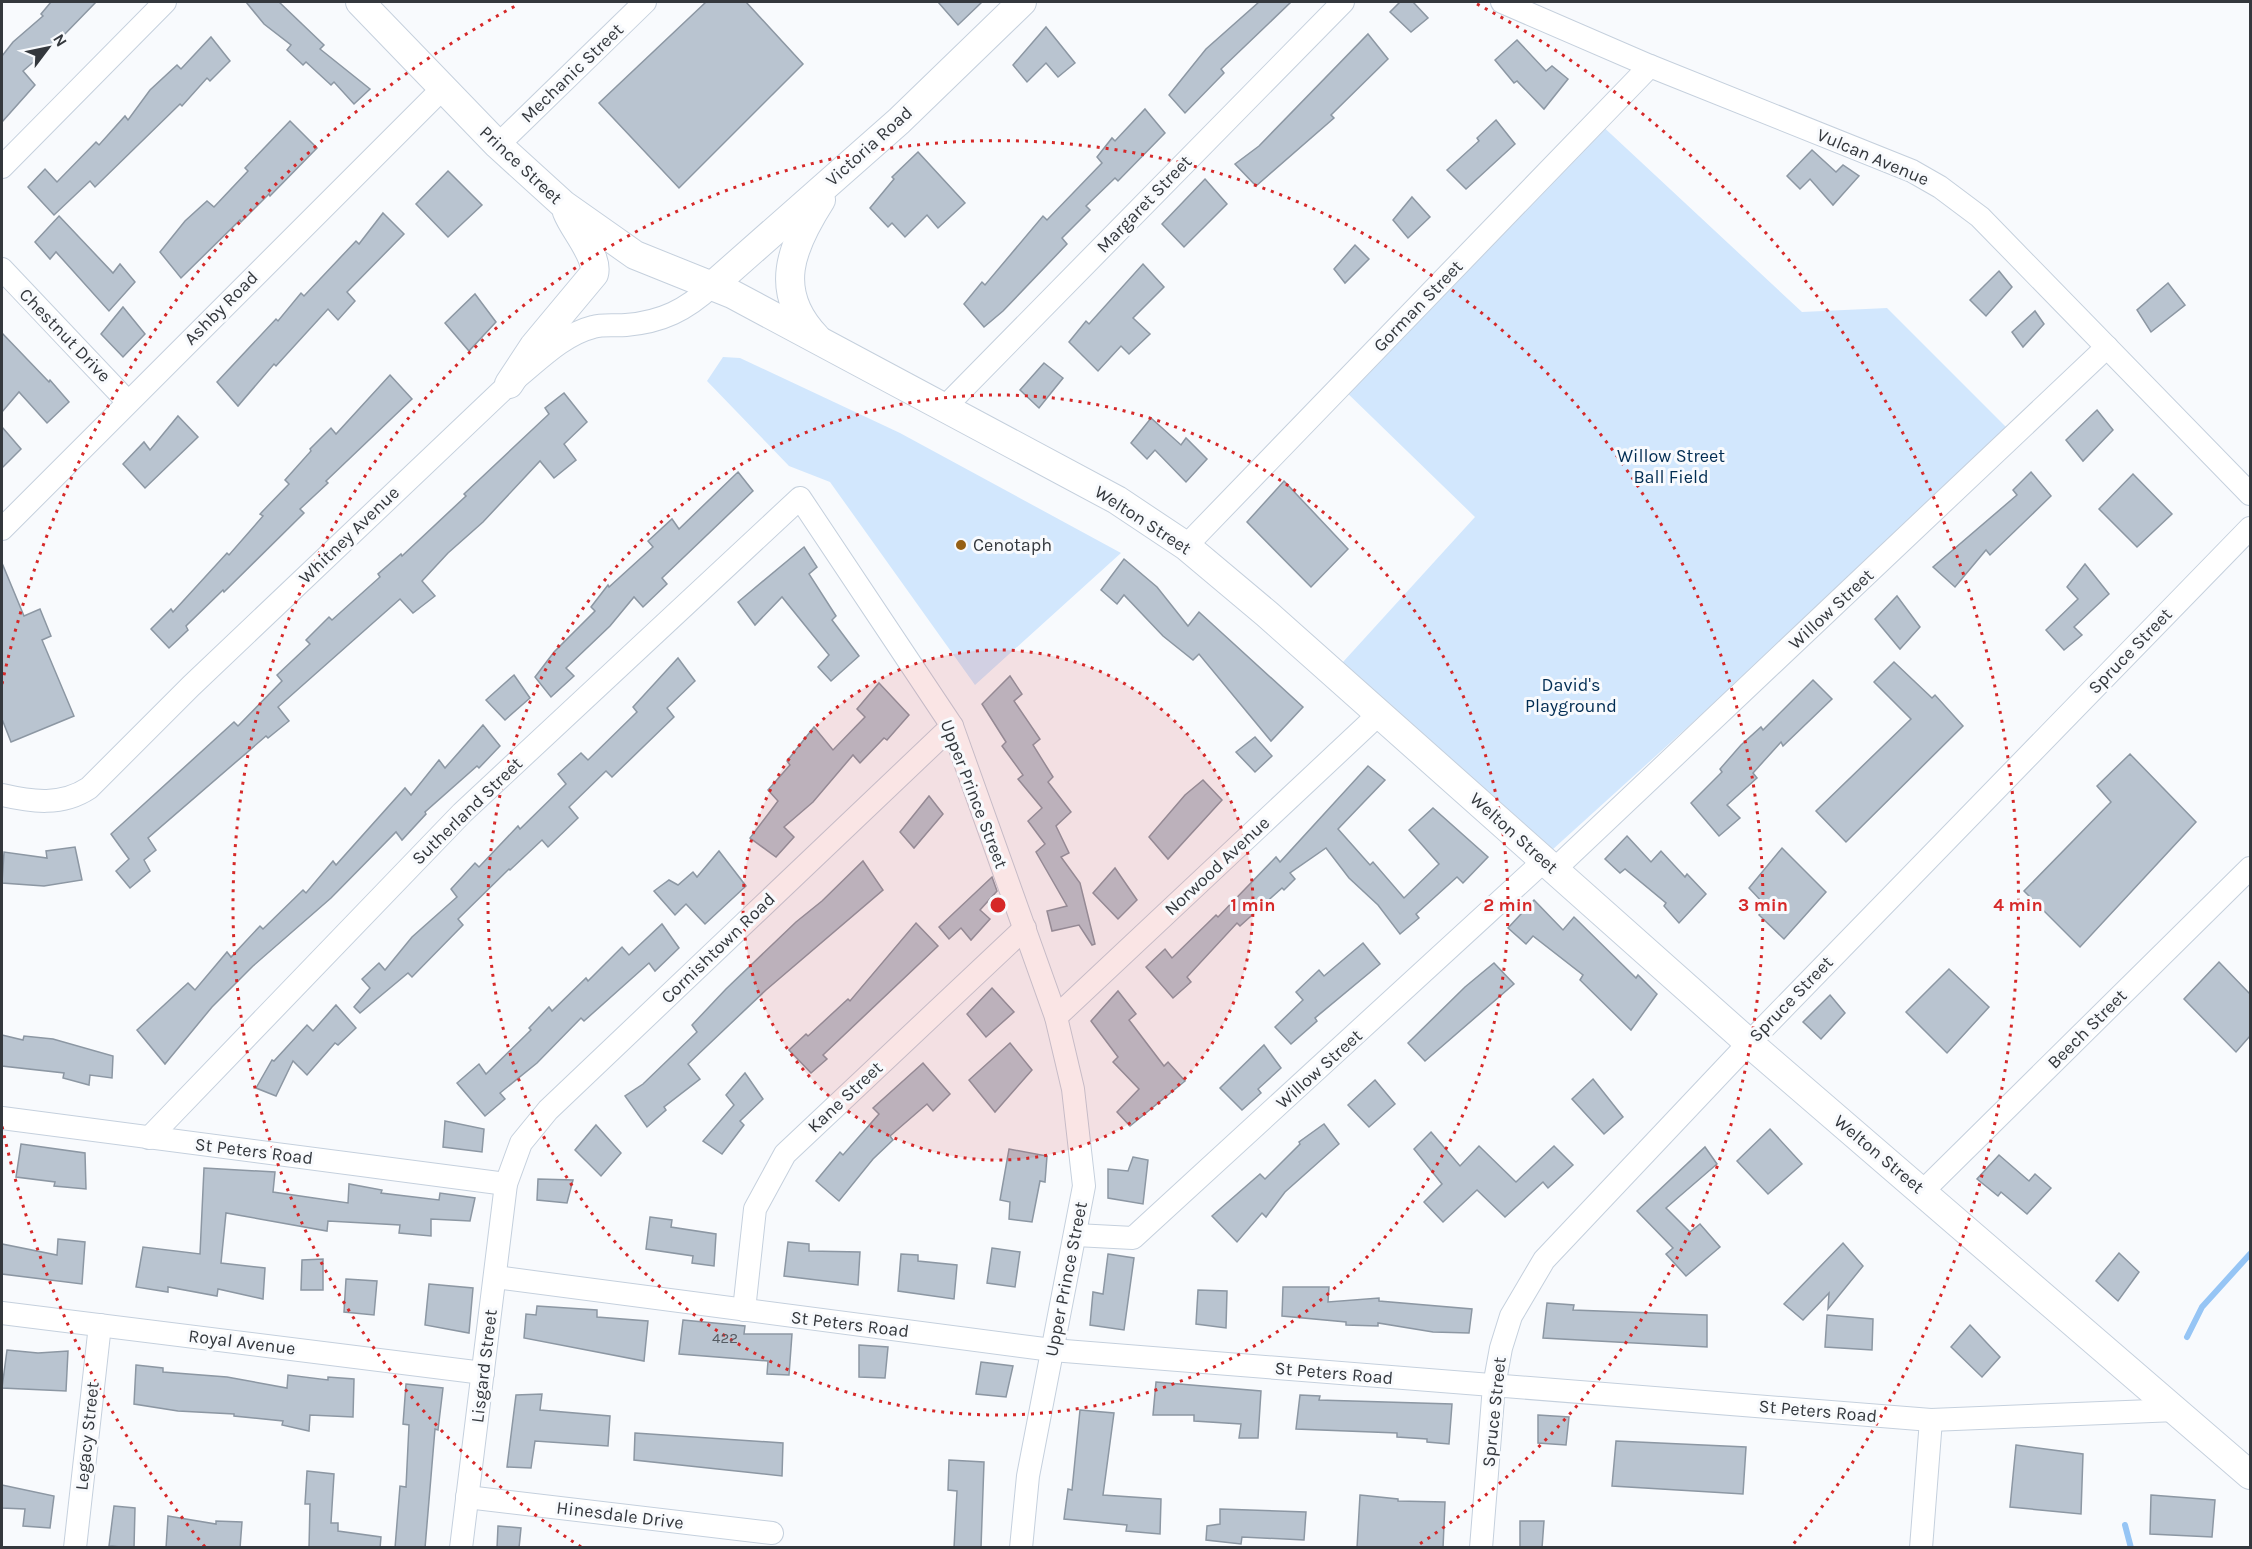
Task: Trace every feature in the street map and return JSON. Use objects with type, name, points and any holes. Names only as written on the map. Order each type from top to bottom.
[{"type":"main road","name":"Prince Street","points":[[360,2],[498,145],[564,205],[635,255],[712,286]]},
{"type":"main road","name":"Victoria Road","points":[[712,286],[899,121],[1022,2]]},
{"type":"main road","points":[[822,343],[798,313],[788,275],[797,243],[835,178]]},
{"type":"main road","points":[[509,384],[534,346],[594,274],[596,268],[593,258],[574,230],[564,205]]},
{"type":"main road","name":"Welton Street","points":[[712,286],[945,407],[1117,500],[1186,546],[1267,614],[1377,715],[1550,865],[1749,1043],[2250,1475]]},
{"type":"street","points":[[2,167],[165,2]]},
{"type":"street","name":"Mechanic Street","points":[[498,145],[645,2]]},
{"type":"street","name":"Margaret Street","points":[[945,407],[1343,2]]},
{"type":"street","name":"Vulcan Avenue","points":[[1502,2],[1650,66],[1911,171],[1940,187],[1980,217],[2250,494]]},
{"type":"street","name":"Gorman Street","points":[[1186,546],[1650,66]]},
{"type":"street","name":"Ashby Road","points":[[2,529],[127,401],[442,89]]},
{"type":"street","name":"Chestnut Drive","points":[[2,269],[127,401]]},
{"type":"street","name":"Whitney Avenue","points":[[2,795],[21,799],[57,801],[76,796],[89,788],[191,686],[509,384],[564,339],[595,327],[648,323],[672,316],[691,305],[712,286]]},
{"type":"street","name":"Willow Street","points":[[1076,1235],[1133,1238],[1550,865],[2107,347]]},
{"type":"street","name":"Upper Prince Street","points":[[800,498],[952,726],[1056,1017],[1073,1089],[1083,1161],[1084,1186],[1028,1476],[1021,1548]]},
{"type":"street","name":"Sutherland Street","points":[[149,1138],[462,813],[800,498]]},
{"type":"street","name":"Spruce Street","points":[[1481,1548],[1494,1386],[1508,1323],[1544,1260],[1749,1043],[2250,528]]},
{"type":"street","name":"Norwood Avenue","points":[[1056,1017],[1377,715]]},
{"type":"street","name":"Cornishtown Road","points":[[506,1184],[517,1150],[531,1127],[952,726]]},
{"type":"street","name":"Beech Street","points":[[1923,1191],[2250,868]]},
{"type":"street","name":"Kane Street","points":[[744,1310],[755,1209],[785,1154],[1025,928]]},
{"type":"street","name":"St Peters Road","points":[[2,1118],[506,1184]]},
{"type":"street","name":"Lisgard Street","points":[[461,1548],[506,1184]]},
{"type":"street","name":"St Peters Road","points":[[495,1277],[1052,1350],[1494,1386],[1931,1420],[2176,1410]]},
{"type":"street","name":"Royal Avenue","points":[[2,1312],[483,1373]]},
{"type":"street","name":"Legacy Street","points":[[75,1548],[100,1325]]},
{"type":"street","points":[[1921,1548],[1931,1420]]},
{"type":"street","name":"Hinesdale Drive","points":[[467,1497],[772,1533]]},
{"type":"green space","name":"Willow Street Ball Field","points":[[1597,121],[1802,312],[1887,308],[2012,433],[1541,860],[1333,673],[1475,517],[1340,386]]},
{"type":"green space","points":[[723,357],[740,358],[900,433],[1121,553],[975,685],[830,482],[789,466],[707,381]]},
{"type":"building","points":[[51,2],[96,2],[63,36],[23,71],[35,85],[2,122],[2,56],[13,42],[43,16],[41,14]]},
{"type":"building","points":[[246,2],[279,2],[324,45],[320,49],[370,89],[354,104],[334,82],[331,85],[306,62],[303,65],[287,50],[291,45],[264,24]]},
{"type":"building","points":[[706,2],[746,2],[803,64],[679,188],[599,103]]},
{"type":"building","points":[[938,2],[982,2],[958,25]]},
{"type":"building","points":[[1259,2],[1291,2],[1221,69],[1224,73],[1185,113],[1169,95],[1206,49]]},
{"type":"building","points":[[1400,2],[1413,2],[1428,18],[1411,32],[1390,12]]},
{"type":"building","points":[[1046,27],[1075,63],[1058,77],[1046,63],[1027,82],[1013,65]]},
{"type":"building","points":[[1368,34],[1388,59],[1331,115],[1334,118],[1256,186],[1235,164],[1259,146]]},
{"type":"building","points":[[211,37],[230,61],[210,81],[207,78],[182,106],[180,104],[95,187],[90,181],[54,215],[28,187],[45,169],[57,182],[96,142],[99,145],[125,116],[128,120],[150,90],[177,65],[181,69]]},
{"type":"building","points":[[1517,40],[1546,71],[1552,66],[1568,79],[1544,109],[1517,81],[1514,83],[1495,60]]},
{"type":"building","points":[[1145,109],[1165,133],[1118,181],[1115,178],[1086,206],[1090,210],[1062,238],[1067,244],[1003,311],[984,327],[964,304],[982,282],[985,285],[1043,216],[1047,220],[1102,163],[1097,157],[1112,138],[1115,141]]},
{"type":"building","points":[[1496,120],[1515,144],[1466,189],[1447,170],[1479,141],[1477,138]]},
{"type":"building","points":[[290,121],[317,148],[270,196],[269,194],[241,222],[240,220],[181,278],[160,252],[185,221],[207,201],[214,207],[248,171],[245,168]]},
{"type":"building","points":[[1812,150],[1836,172],[1843,165],[1859,176],[1833,205],[1810,179],[1800,189],[1787,176]]},
{"type":"building","points":[[918,152],[965,203],[938,228],[927,215],[905,237],[892,223],[888,227],[870,208],[894,179],[892,177]]},
{"type":"building","points":[[448,171],[482,205],[448,237],[416,204]]},
{"type":"building","points":[[1205,179],[1227,204],[1184,247],[1162,224]]},
{"type":"building","points":[[1412,197],[1430,217],[1408,238],[1393,220]]},
{"type":"building","points":[[383,213],[404,234],[347,292],[355,301],[338,320],[328,309],[276,366],[274,364],[238,406],[217,382],[276,319],[278,321],[301,293],[304,296],[356,241],[359,244]]},
{"type":"building","points":[[59,216],[113,273],[120,264],[135,282],[109,311],[56,252],[50,259],[35,242]]},
{"type":"building","points":[[1355,245],[1369,259],[1345,283],[1334,269]]},
{"type":"building","points":[[1143,264],[1164,287],[1133,318],[1150,334],[1129,354],[1121,346],[1098,371],[1069,342],[1086,321],[1089,324]]},
{"type":"building","points":[[1999,271],[2012,287],[1986,316],[1970,300]]},
{"type":"building","points":[[2168,283],[2185,305],[2151,332],[2137,310]]},
{"type":"building","points":[[475,294],[496,322],[469,351],[445,323]]},
{"type":"building","points":[[123,307],[145,334],[123,357],[101,334]]},
{"type":"building","points":[[2035,311],[2044,324],[2023,347],[2012,332]]},
{"type":"building","points":[[2,333],[69,402],[47,423],[19,392],[2,412]]},
{"type":"building","points":[[1044,363],[1063,378],[1039,408],[1020,390]]},
{"type":"building","points":[[390,375],[412,399],[326,481],[328,483],[300,509],[304,513],[186,626],[188,630],[169,648],[151,629],[171,609],[173,612],[227,553],[229,555],[263,516],[260,514],[289,484],[285,480],[311,451],[310,449],[331,428],[336,434]]},
{"type":"building","points":[[564,393],[587,422],[564,444],[576,460],[554,478],[540,461],[483,522],[448,553],[422,581],[435,596],[413,613],[400,599],[278,707],[289,721],[268,738],[266,736],[148,838],[156,850],[144,860],[150,871],[130,888],[116,871],[129,859],[111,834],[234,722],[238,726],[282,681],[277,675],[310,644],[306,640],[329,617],[332,620],[380,577],[378,574],[401,554],[402,556],[466,496],[464,494],[549,414],[545,408]]},
{"type":"building","points":[[2097,410],[2113,430],[2083,461],[2066,440]]},
{"type":"building","points":[[178,416],[198,437],[145,488],[123,464],[144,442],[150,450]]},
{"type":"building","points":[[1151,418],[1181,445],[1186,438],[1207,459],[1186,482],[1155,450],[1147,459],[1131,443]]},
{"type":"building","points":[[2,427],[21,449],[2,468]]},
{"type":"building","points":[[738,472],[753,491],[662,578],[667,584],[643,607],[634,597],[610,626],[566,668],[574,676],[551,697],[535,677],[554,652],[595,611],[591,607],[608,585],[609,587],[653,547],[648,541],[672,519],[679,529]]},
{"type":"building","points":[[2031,472],[2051,496],[1990,555],[1986,550],[1955,587],[1933,567],[2017,495],[2013,490]]},
{"type":"building","points":[[2133,474],[2172,514],[2137,547],[2099,509]]},
{"type":"building","points":[[1284,481],[1348,549],[1311,587],[1247,522]]},
{"type":"building","points":[[804,547],[817,567],[809,574],[836,616],[832,620],[859,656],[831,681],[818,667],[829,655],[782,597],[755,625],[738,602]]},
{"type":"building","points":[[1124,559],[1157,587],[1188,626],[1199,612],[1303,707],[1271,741],[1199,654],[1193,660],[1163,636],[1124,595],[1117,604],[1101,590]]},
{"type":"building","points":[[2,563],[24,616],[40,609],[51,636],[42,640],[74,716],[11,742],[2,719]]},
{"type":"building","points":[[2085,564],[2109,594],[2074,627],[2082,635],[2064,650],[2046,630],[2078,599],[2067,587]]},
{"type":"building","points":[[1897,596],[1920,627],[1900,649],[1875,619]]},
{"type":"building","points":[[678,658],[695,681],[667,708],[674,717],[612,777],[606,771],[569,807],[578,818],[548,847],[542,840],[509,869],[458,919],[463,925],[412,977],[408,973],[360,1013],[354,1007],[370,988],[362,979],[379,963],[385,970],[412,937],[457,897],[451,889],[475,863],[479,867],[518,826],[520,829],[566,784],[558,774],[581,753],[588,760],[637,712],[633,707]]},
{"type":"building","points":[[1894,662],[1932,698],[1935,695],[1963,726],[1846,842],[1816,811],[1911,719],[1874,682]]},
{"type":"building","points":[[514,675],[530,698],[505,720],[486,700]]},
{"type":"building","points":[[1010,676],[1022,694],[1014,701],[1040,739],[1033,745],[1053,777],[1048,782],[1071,812],[1056,826],[1069,853],[1061,857],[1080,883],[1095,944],[1092,945],[1079,925],[1052,931],[1047,911],[1067,906],[1036,852],[1045,844],[1028,821],[1042,808],[1018,779],[1023,775],[1002,746],[1006,742],[982,704]]},
{"type":"building","points":[[1813,680],[1832,699],[1783,746],[1781,742],[1753,773],[1757,778],[1727,805],[1740,818],[1719,836],[1691,803],[1722,772],[1720,769],[1741,745],[1761,727],[1763,730]]},
{"type":"building","points":[[879,683],[909,715],[887,740],[884,738],[860,763],[853,755],[813,802],[784,827],[794,837],[776,857],[750,838],[778,801],[768,790],[790,765],[787,761],[814,727],[833,750],[865,717],[857,709]]},
{"type":"building","points":[[483,725],[500,746],[479,768],[477,766],[425,812],[426,814],[402,840],[396,832],[331,898],[253,966],[212,1007],[165,1064],[137,1030],[188,983],[195,990],[227,952],[231,957],[260,926],[263,929],[303,890],[306,893],[333,861],[336,865],[405,788],[411,795],[439,760],[445,768]]},
{"type":"building","points":[[1255,737],[1272,756],[1255,772],[1236,752]]},
{"type":"building","points":[[2130,754],[2196,822],[2080,947],[2024,891],[2111,802],[2097,786]]},
{"type":"building","points":[[1368,766],[1385,780],[1338,829],[1370,865],[1373,862],[1404,898],[1439,864],[1409,830],[1433,808],[1488,857],[1463,883],[1457,877],[1416,914],[1419,918],[1400,934],[1378,905],[1349,878],[1326,848],[1290,873],[1295,879],[1284,890],[1282,888],[1240,926],[1237,923],[1187,977],[1191,982],[1173,998],[1146,967],[1165,949],[1172,958],[1216,915],[1218,917],[1276,857],[1280,862]]},
{"type":"building","points":[[1203,780],[1222,800],[1168,859],[1149,837],[1185,795]]},
{"type":"building","points":[[929,796],[943,814],[914,848],[900,832]]},
{"type":"building","points":[[1627,836],[1651,862],[1661,851],[1685,877],[1687,874],[1706,894],[1679,923],[1664,906],[1666,903],[1625,869],[1620,873],[1605,859]]},
{"type":"building","points":[[75,847],[82,880],[44,886],[2,883],[4,852],[47,858],[46,851]]},
{"type":"building","points":[[1782,848],[1826,892],[1784,939],[1759,915],[1766,906],[1749,888]]},
{"type":"building","points":[[719,851],[746,886],[705,924],[686,904],[675,915],[654,891],[669,880],[678,885],[693,872],[697,877]]},
{"type":"building","points":[[863,861],[883,890],[766,990],[688,1064],[700,1079],[664,1107],[666,1110],[647,1127],[625,1096],[643,1084],[697,1032],[692,1025],[726,989]]},
{"type":"building","points":[[1115,868],[1137,900],[1118,919],[1093,893]]},
{"type":"building","points":[[992,877],[997,891],[980,910],[990,919],[971,940],[961,928],[949,939],[939,927]]},
{"type":"building","points":[[1534,900],[1563,930],[1574,917],[1636,978],[1638,975],[1657,994],[1631,1030],[1580,980],[1583,975],[1533,936],[1526,944],[1508,928]]},
{"type":"building","points":[[916,923],[938,946],[823,1055],[827,1059],[811,1073],[789,1050],[806,1034],[808,1036],[848,999],[850,1001]]},
{"type":"building","points":[[662,924],[679,948],[655,971],[649,963],[584,1021],[581,1018],[537,1063],[500,1093],[505,1099],[485,1116],[457,1083],[479,1064],[486,1074],[531,1030],[529,1028],[549,1007],[552,1011],[586,978],[588,981],[622,947],[629,955]]},
{"type":"building","points":[[1363,943],[1380,964],[1315,1018],[1317,1021],[1291,1044],[1275,1027],[1303,1000],[1296,992],[1319,970],[1324,976]]},
{"type":"building","points":[[2219,962],[2250,994],[2250,1036],[2236,1052],[2184,999]]},
{"type":"building","points":[[1494,963],[1514,984],[1425,1061],[1408,1043],[1465,987]]},
{"type":"building","points":[[1949,969],[1989,1007],[1947,1053],[1906,1012]]},
{"type":"building","points":[[992,988],[1014,1012],[986,1037],[967,1014]]},
{"type":"building","points":[[1118,991],[1136,1014],[1129,1020],[1164,1066],[1168,1062],[1185,1081],[1130,1126],[1117,1112],[1139,1089],[1113,1062],[1118,1057],[1091,1021]]},
{"type":"building","points":[[1830,995],[1845,1013],[1821,1039],[1803,1022]]},
{"type":"building","points":[[336,1005],[356,1028],[338,1045],[335,1043],[307,1075],[293,1061],[276,1096],[256,1088],[272,1060],[274,1061],[307,1025],[313,1031]]},
{"type":"building","points":[[2,1035],[23,1040],[24,1036],[53,1039],[113,1056],[112,1078],[90,1075],[89,1085],[63,1078],[64,1073],[2,1066]]},
{"type":"building","points":[[1010,1043],[1032,1070],[995,1112],[969,1080]]},
{"type":"building","points":[[1264,1045],[1281,1068],[1258,1089],[1261,1093],[1242,1110],[1220,1088]]},
{"type":"building","points":[[923,1063],[950,1094],[933,1111],[927,1104],[890,1136],[893,1140],[873,1159],[839,1201],[816,1181],[840,1152],[843,1155],[879,1114],[873,1108]]},
{"type":"building","points":[[745,1073],[763,1099],[740,1121],[744,1125],[722,1154],[703,1141],[734,1105],[726,1095]]},
{"type":"building","points":[[1593,1079],[1623,1117],[1604,1134],[1572,1099]]},
{"type":"building","points":[[1375,1080],[1395,1104],[1369,1127],[1348,1105]]},
{"type":"building","points":[[445,1121],[484,1129],[482,1152],[443,1147]]},
{"type":"building","points":[[1324,1124],[1339,1144],[1285,1192],[1266,1217],[1262,1213],[1237,1242],[1212,1216],[1260,1174],[1265,1179],[1300,1144],[1299,1142]]},
{"type":"building","points":[[596,1125],[621,1153],[601,1176],[575,1150]]},
{"type":"building","points":[[1770,1129],[1802,1164],[1768,1194],[1737,1161]]},
{"type":"building","points":[[1431,1132],[1460,1166],[1479,1146],[1516,1182],[1554,1146],[1573,1165],[1548,1188],[1543,1182],[1505,1217],[1477,1190],[1443,1222],[1424,1202],[1442,1184],[1414,1149]]},
{"type":"building","points":[[21,1144],[85,1153],[86,1189],[54,1186],[55,1182],[16,1177]]},
{"type":"building","points":[[1705,1147],[1717,1164],[1666,1208],[1690,1232],[1700,1224],[1720,1247],[1686,1276],[1666,1254],[1673,1248],[1637,1211]]},
{"type":"building","points":[[1009,1149],[1047,1156],[1045,1182],[1040,1181],[1032,1222],[1009,1219],[1010,1202],[1000,1200]]},
{"type":"building","points":[[1999,1155],[2029,1181],[2035,1174],[2051,1188],[2027,1214],[2001,1192],[1998,1196],[1977,1179]]},
{"type":"building","points":[[1133,1157],[1148,1160],[1143,1204],[1108,1198],[1108,1169],[1128,1171]]},
{"type":"building","points":[[204,1168],[275,1172],[273,1192],[348,1203],[349,1184],[382,1190],[381,1193],[439,1200],[440,1193],[475,1198],[470,1221],[431,1219],[431,1236],[399,1233],[400,1225],[328,1221],[327,1231],[226,1213],[221,1263],[265,1268],[263,1299],[218,1289],[217,1296],[168,1287],[168,1292],[136,1287],[143,1247],[200,1254]]},
{"type":"building","points":[[538,1179],[573,1180],[567,1203],[537,1200]]},
{"type":"building","points":[[650,1217],[672,1220],[671,1227],[716,1234],[714,1266],[692,1263],[693,1256],[646,1249]]},
{"type":"building","points":[[58,1239],[85,1242],[82,1284],[2,1274],[2,1244],[57,1255]]},
{"type":"building","points":[[788,1242],[809,1244],[809,1251],[860,1252],[858,1285],[784,1276]]},
{"type":"building","points":[[1843,1243],[1863,1266],[1828,1309],[1829,1293],[1803,1320],[1784,1304]]},
{"type":"building","points":[[992,1248],[1020,1252],[1015,1287],[987,1283]]},
{"type":"building","points":[[2119,1253],[2139,1272],[2118,1301],[2096,1281]]},
{"type":"building","points":[[901,1254],[918,1255],[918,1261],[957,1265],[954,1299],[898,1291]]},
{"type":"building","points":[[1108,1254],[1134,1258],[1124,1330],[1090,1325],[1093,1292],[1103,1294]]},
{"type":"building","points":[[323,1259],[323,1290],[301,1290],[302,1260]]},
{"type":"building","points":[[346,1279],[377,1281],[374,1315],[344,1312]]},
{"type":"building","points":[[429,1284],[473,1288],[469,1333],[425,1325]]},
{"type":"building","points":[[1283,1287],[1329,1287],[1328,1302],[1379,1298],[1379,1301],[1472,1309],[1469,1333],[1433,1332],[1378,1323],[1378,1326],[1346,1325],[1346,1322],[1282,1316]]},
{"type":"building","points":[[1198,1290],[1227,1291],[1226,1328],[1196,1324]]},
{"type":"building","points":[[1547,1303],[1574,1305],[1573,1310],[1707,1315],[1707,1347],[1543,1338]]},
{"type":"building","points":[[537,1306],[597,1310],[597,1317],[648,1321],[644,1361],[524,1338],[526,1314],[536,1315]]},
{"type":"building","points":[[1827,1315],[1873,1319],[1872,1350],[1825,1347]]},
{"type":"building","points":[[683,1320],[745,1326],[744,1334],[792,1334],[789,1375],[767,1374],[768,1361],[679,1354]]},
{"type":"building","points":[[1970,1325],[2000,1357],[1982,1377],[1951,1347]]},
{"type":"building","points":[[859,1345],[888,1347],[885,1378],[859,1377]]},
{"type":"building","points":[[7,1350],[38,1353],[68,1351],[66,1391],[2,1388]]},
{"type":"building","points":[[981,1362],[1013,1366],[1006,1397],[976,1394]]},
{"type":"building","points":[[136,1365],[163,1368],[163,1372],[227,1377],[287,1388],[288,1375],[328,1380],[328,1377],[354,1379],[353,1417],[310,1415],[309,1431],[282,1425],[283,1421],[234,1416],[234,1414],[178,1411],[134,1404]]},
{"type":"building","points":[[1156,1382],[1261,1391],[1258,1438],[1239,1438],[1241,1424],[1194,1421],[1194,1415],[1153,1415]]},
{"type":"building","points":[[406,1384],[443,1388],[438,1430],[435,1429],[425,1548],[395,1548],[400,1486],[406,1487],[409,1425],[403,1424]]},
{"type":"building","points":[[542,1394],[540,1410],[610,1416],[608,1446],[535,1441],[531,1468],[507,1467],[516,1395]]},
{"type":"building","points":[[1300,1395],[1320,1396],[1319,1400],[1452,1404],[1449,1444],[1427,1442],[1427,1439],[1397,1437],[1397,1433],[1296,1429]]},
{"type":"building","points":[[1080,1410],[1114,1413],[1103,1495],[1161,1499],[1160,1534],[1126,1531],[1127,1525],[1064,1519],[1068,1489],[1072,1490]]},
{"type":"building","points":[[1538,1415],[1569,1417],[1566,1445],[1538,1443]]},
{"type":"building","points":[[635,1433],[783,1443],[782,1476],[634,1460]]},
{"type":"building","points":[[1616,1441],[1746,1447],[1743,1494],[1612,1486]]},
{"type":"building","points":[[2016,1445],[2083,1454],[2081,1514],[2010,1507]]},
{"type":"building","points":[[949,1460],[984,1462],[981,1548],[954,1548],[957,1491],[948,1490]]},
{"type":"building","points":[[307,1471],[334,1474],[331,1523],[338,1523],[338,1531],[381,1537],[380,1548],[309,1548],[310,1504],[305,1504]]},
{"type":"building","points":[[2,1485],[54,1496],[50,1528],[23,1526],[25,1509],[2,1508]]},
{"type":"building","points":[[1360,1495],[1398,1499],[1398,1501],[1445,1502],[1443,1548],[1357,1548]]},
{"type":"building","points":[[2151,1495],[2215,1500],[2212,1537],[2150,1534]]},
{"type":"building","points":[[114,1506],[135,1508],[134,1548],[109,1546]]},
{"type":"building","points":[[1220,1509],[1306,1512],[1304,1540],[1242,1537],[1241,1544],[1206,1540],[1207,1526],[1220,1524]]},
{"type":"building","points":[[168,1516],[216,1524],[216,1521],[242,1522],[240,1548],[166,1548]]},
{"type":"building","points":[[1520,1521],[1544,1521],[1542,1548],[1520,1548]]},
{"type":"building","points":[[498,1526],[521,1528],[519,1548],[497,1548]]},
{"type":"waterway","points":[[2187,1337],[2202,1307],[2250,1254]]},
{"type":"waterway","points":[[2125,1525],[2131,1548]]},
{"type":"place","name":"Cenotaph","points":[[961,545]]},
{"type":"park label","name":"David's Playground","points":[[1571,695]]}]
